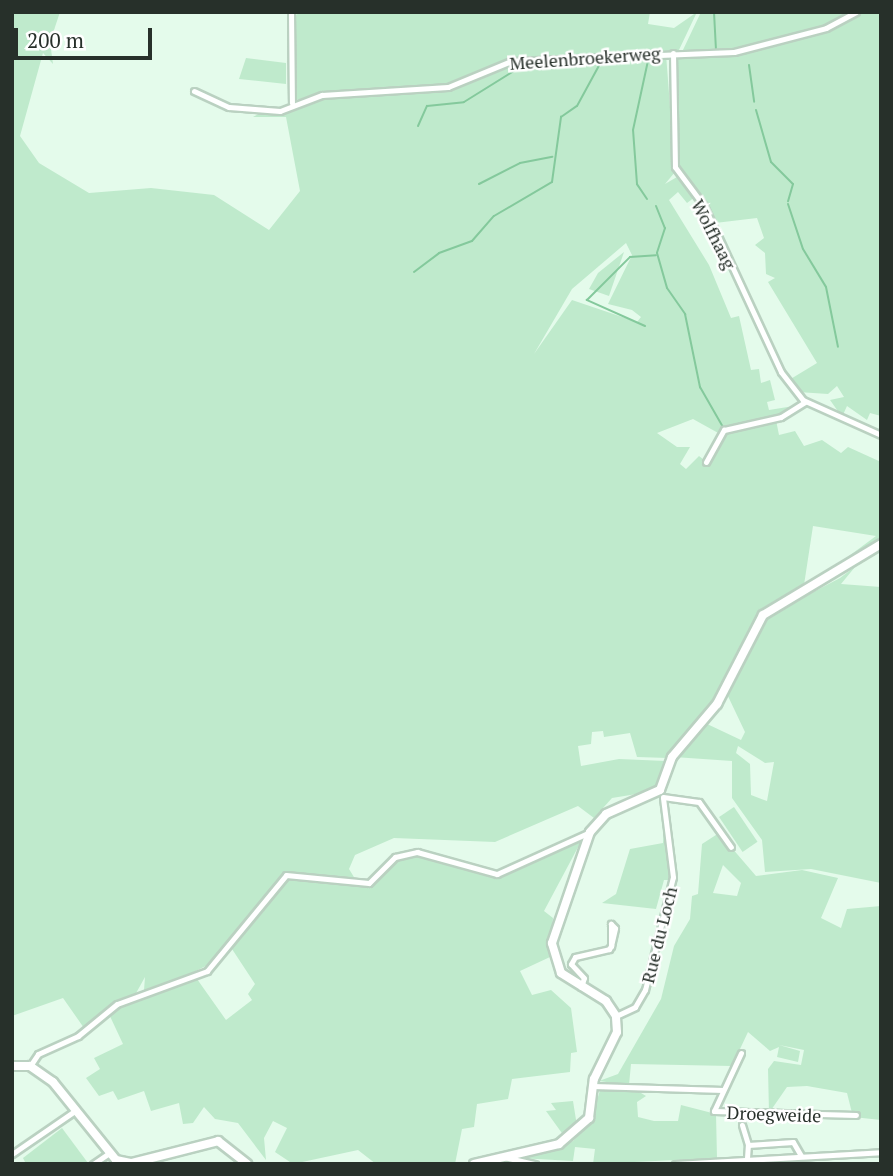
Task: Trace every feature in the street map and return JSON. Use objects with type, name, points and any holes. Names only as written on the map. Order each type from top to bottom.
[{"type":"main road","points":[[474,1164],[559,1144],[578,1133],[589,1118],[593,1086],[617,1032],[616,1016],[606,1001],[581,987],[558,969],[552,943],[590,832],[606,814],[661,795],[669,764],[675,753],[718,704],[763,615],[881,544]]},
{"type":"main road","points":[[12,1066],[30,1066],[76,1110],[108,1154],[132,1164],[212,1141],[233,1147],[247,1164]]},
{"type":"street","points":[[291,12],[292,103]]},
{"type":"street","name":"Meelenbroekerweg","points":[[194,91],[253,111],[283,110],[292,103],[322,95],[448,88],[511,61],[743,50],[826,28],[856,12]]},
{"type":"street","name":"Wolfhaag","points":[[673,53],[677,171],[704,206],[781,372],[805,402],[881,435]]},
{"type":"street","points":[[706,462],[724,430],[781,417],[805,402]]},
{"type":"street","points":[[661,795],[699,802],[731,847]]},
{"type":"street","name":"Rue du Loch","points":[[616,1016],[635,1007],[645,990],[673,877],[661,795]]},
{"type":"street","points":[[30,1066],[38,1054],[74,1038],[117,1004],[207,971],[286,875],[369,883],[395,857],[417,852],[497,874],[590,832]]},
{"type":"street","points":[[581,987],[584,978],[571,964],[575,957],[611,946]]},
{"type":"street","name":"Droegweide","points":[[741,1053],[714,1111],[734,1116],[856,1115]]},
{"type":"street","name":"Droegweide","points":[[593,1086],[723,1090]]},
{"type":"street","points":[[12,1154],[76,1110]]},
{"type":"street","points":[[742,1125],[748,1145],[747,1158]]},
{"type":"street","points":[[748,1145],[793,1142],[801,1156]]},
{"type":"street","points":[[674,1164],[881,1152]]},
{"type":"street","points":[[93,1164],[108,1154]]},
{"type":"street","points":[[503,1157],[535,1164]]},
{"type":"green space","points":[[12,12],[60,12],[50,42],[53,64],[43,53],[20,136],[39,163],[89,193],[151,188],[214,195],[269,230],[300,191],[286,117],[253,117],[260,113],[322,97],[443,90],[505,63],[666,54],[675,172],[665,184],[677,177],[695,197],[687,203],[678,192],[669,200],[709,265],[731,318],[739,316],[751,370],[759,369],[761,383],[770,380],[775,400],[767,402],[769,410],[800,405],[785,415],[731,427],[720,434],[693,419],[657,433],[677,447],[690,447],[680,464],[686,469],[699,456],[708,463],[727,431],[776,420],[779,435],[795,431],[804,446],[822,440],[841,453],[848,447],[881,462],[881,539],[826,573],[876,536],[813,526],[804,585],[751,627],[712,708],[668,758],[637,757],[630,733],[604,737],[603,731],[592,732],[591,744],[578,746],[581,766],[619,759],[666,761],[655,791],[612,798],[594,818],[578,806],[495,842],[394,838],[355,855],[349,869],[357,882],[287,873],[216,961],[153,992],[144,990],[145,977],[135,995],[84,1028],[63,998],[12,1016]],"holes":[[[626,243],[632,255],[608,304],[632,310],[641,317],[637,322],[572,300],[534,354],[572,289]]]},
{"type":"green space","points":[[302,12],[650,12],[648,24],[674,28],[697,12],[678,52],[508,59],[452,85],[293,100],[293,16]]},
{"type":"green space","points":[[701,12],[881,12],[881,416],[870,413],[867,420],[847,406],[842,417],[830,400],[844,397],[837,386],[828,394],[798,392],[789,380],[817,363],[768,282],[775,278],[766,274],[765,253],[755,245],[764,238],[757,218],[715,223],[679,169],[676,59],[740,52],[682,52]]},
{"type":"green space","points":[[246,58],[286,63],[286,84],[239,79]]},
{"type":"green space","points":[[624,252],[609,296],[589,289],[598,273]]},
{"type":"green space","points":[[881,547],[875,555],[855,567],[841,584],[881,587],[881,883],[811,869],[765,872],[762,840],[732,798],[732,761],[674,757],[705,723],[741,740],[745,732],[726,692],[766,617],[840,578]],"holes":[[[738,746],[765,763],[774,762],[767,801],[751,795],[750,764],[736,753]]]},
{"type":"green space","points":[[734,807],[757,842],[743,852],[719,817]]},
{"type":"green space","points":[[664,811],[670,880],[664,880],[656,909],[602,903],[616,894],[630,849],[663,843]]},
{"type":"green space","points":[[719,833],[756,876],[802,870],[838,878],[821,918],[841,928],[847,909],[881,906],[881,1120],[853,1117],[847,1093],[807,1086],[787,1087],[769,1113],[768,1069],[774,1061],[801,1065],[804,1050],[779,1045],[800,1051],[798,1062],[777,1057],[779,1047],[770,1051],[748,1032],[732,1066],[631,1064],[629,1085],[599,1081],[618,1074],[661,999],[674,946],[690,919],[692,896],[698,894],[702,844]],"holes":[[[723,865],[741,883],[737,896],[713,893]]]},
{"type":"green space","points":[[584,836],[544,911],[553,918],[550,957],[520,971],[532,995],[551,990],[571,1008],[577,1052],[571,1053],[570,1072],[512,1079],[508,1099],[477,1104],[474,1127],[462,1129],[455,1164],[376,1164],[358,1150],[293,1164],[275,1152],[287,1128],[273,1121],[264,1138],[266,1160],[238,1123],[215,1119],[204,1107],[193,1123],[183,1124],[179,1103],[151,1111],[144,1091],[118,1100],[113,1091],[99,1096],[86,1078],[100,1069],[94,1058],[123,1044],[108,1012],[197,979],[226,1020],[252,1000],[248,994],[255,984],[232,949],[285,876],[370,884],[396,858],[417,853],[497,876]]},
{"type":"green space","points":[[600,1090],[636,1090],[646,1096],[637,1102],[638,1117],[654,1121],[678,1121],[681,1105],[716,1114],[717,1158],[593,1164],[595,1149],[575,1147],[573,1161],[519,1158],[573,1141],[591,1121]]},
{"type":"green space","points":[[573,1101],[577,1126],[564,1136],[546,1111],[556,1110],[551,1103]]},
{"type":"green space","points":[[62,1128],[88,1163],[26,1164],[23,1158]]},
{"type":"waterway","points":[[714,12],[716,50]]},
{"type":"waterway","points":[[720,12],[733,12]]},
{"type":"waterway","points":[[679,57],[748,53]]},
{"type":"waterway","points":[[647,199],[637,184],[633,130],[649,56]]},
{"type":"waterway","points":[[418,126],[427,106],[464,102],[525,64],[621,59]]},
{"type":"waterway","points":[[414,272],[439,253],[472,241],[494,216],[552,182],[561,117],[577,106],[601,62]]},
{"type":"waterway","points":[[749,65],[754,102]]},
{"type":"waterway","points":[[756,110],[771,162],[793,184],[788,201]]},
{"type":"waterway","points":[[479,184],[520,163],[552,157]]},
{"type":"waterway","points":[[788,204],[803,249],[826,287],[838,347]]},
{"type":"waterway","points":[[656,206],[665,228],[657,253],[667,288],[685,314],[700,387],[723,427]]},
{"type":"waterway","points":[[645,326],[587,300],[630,257],[656,255]]}]
